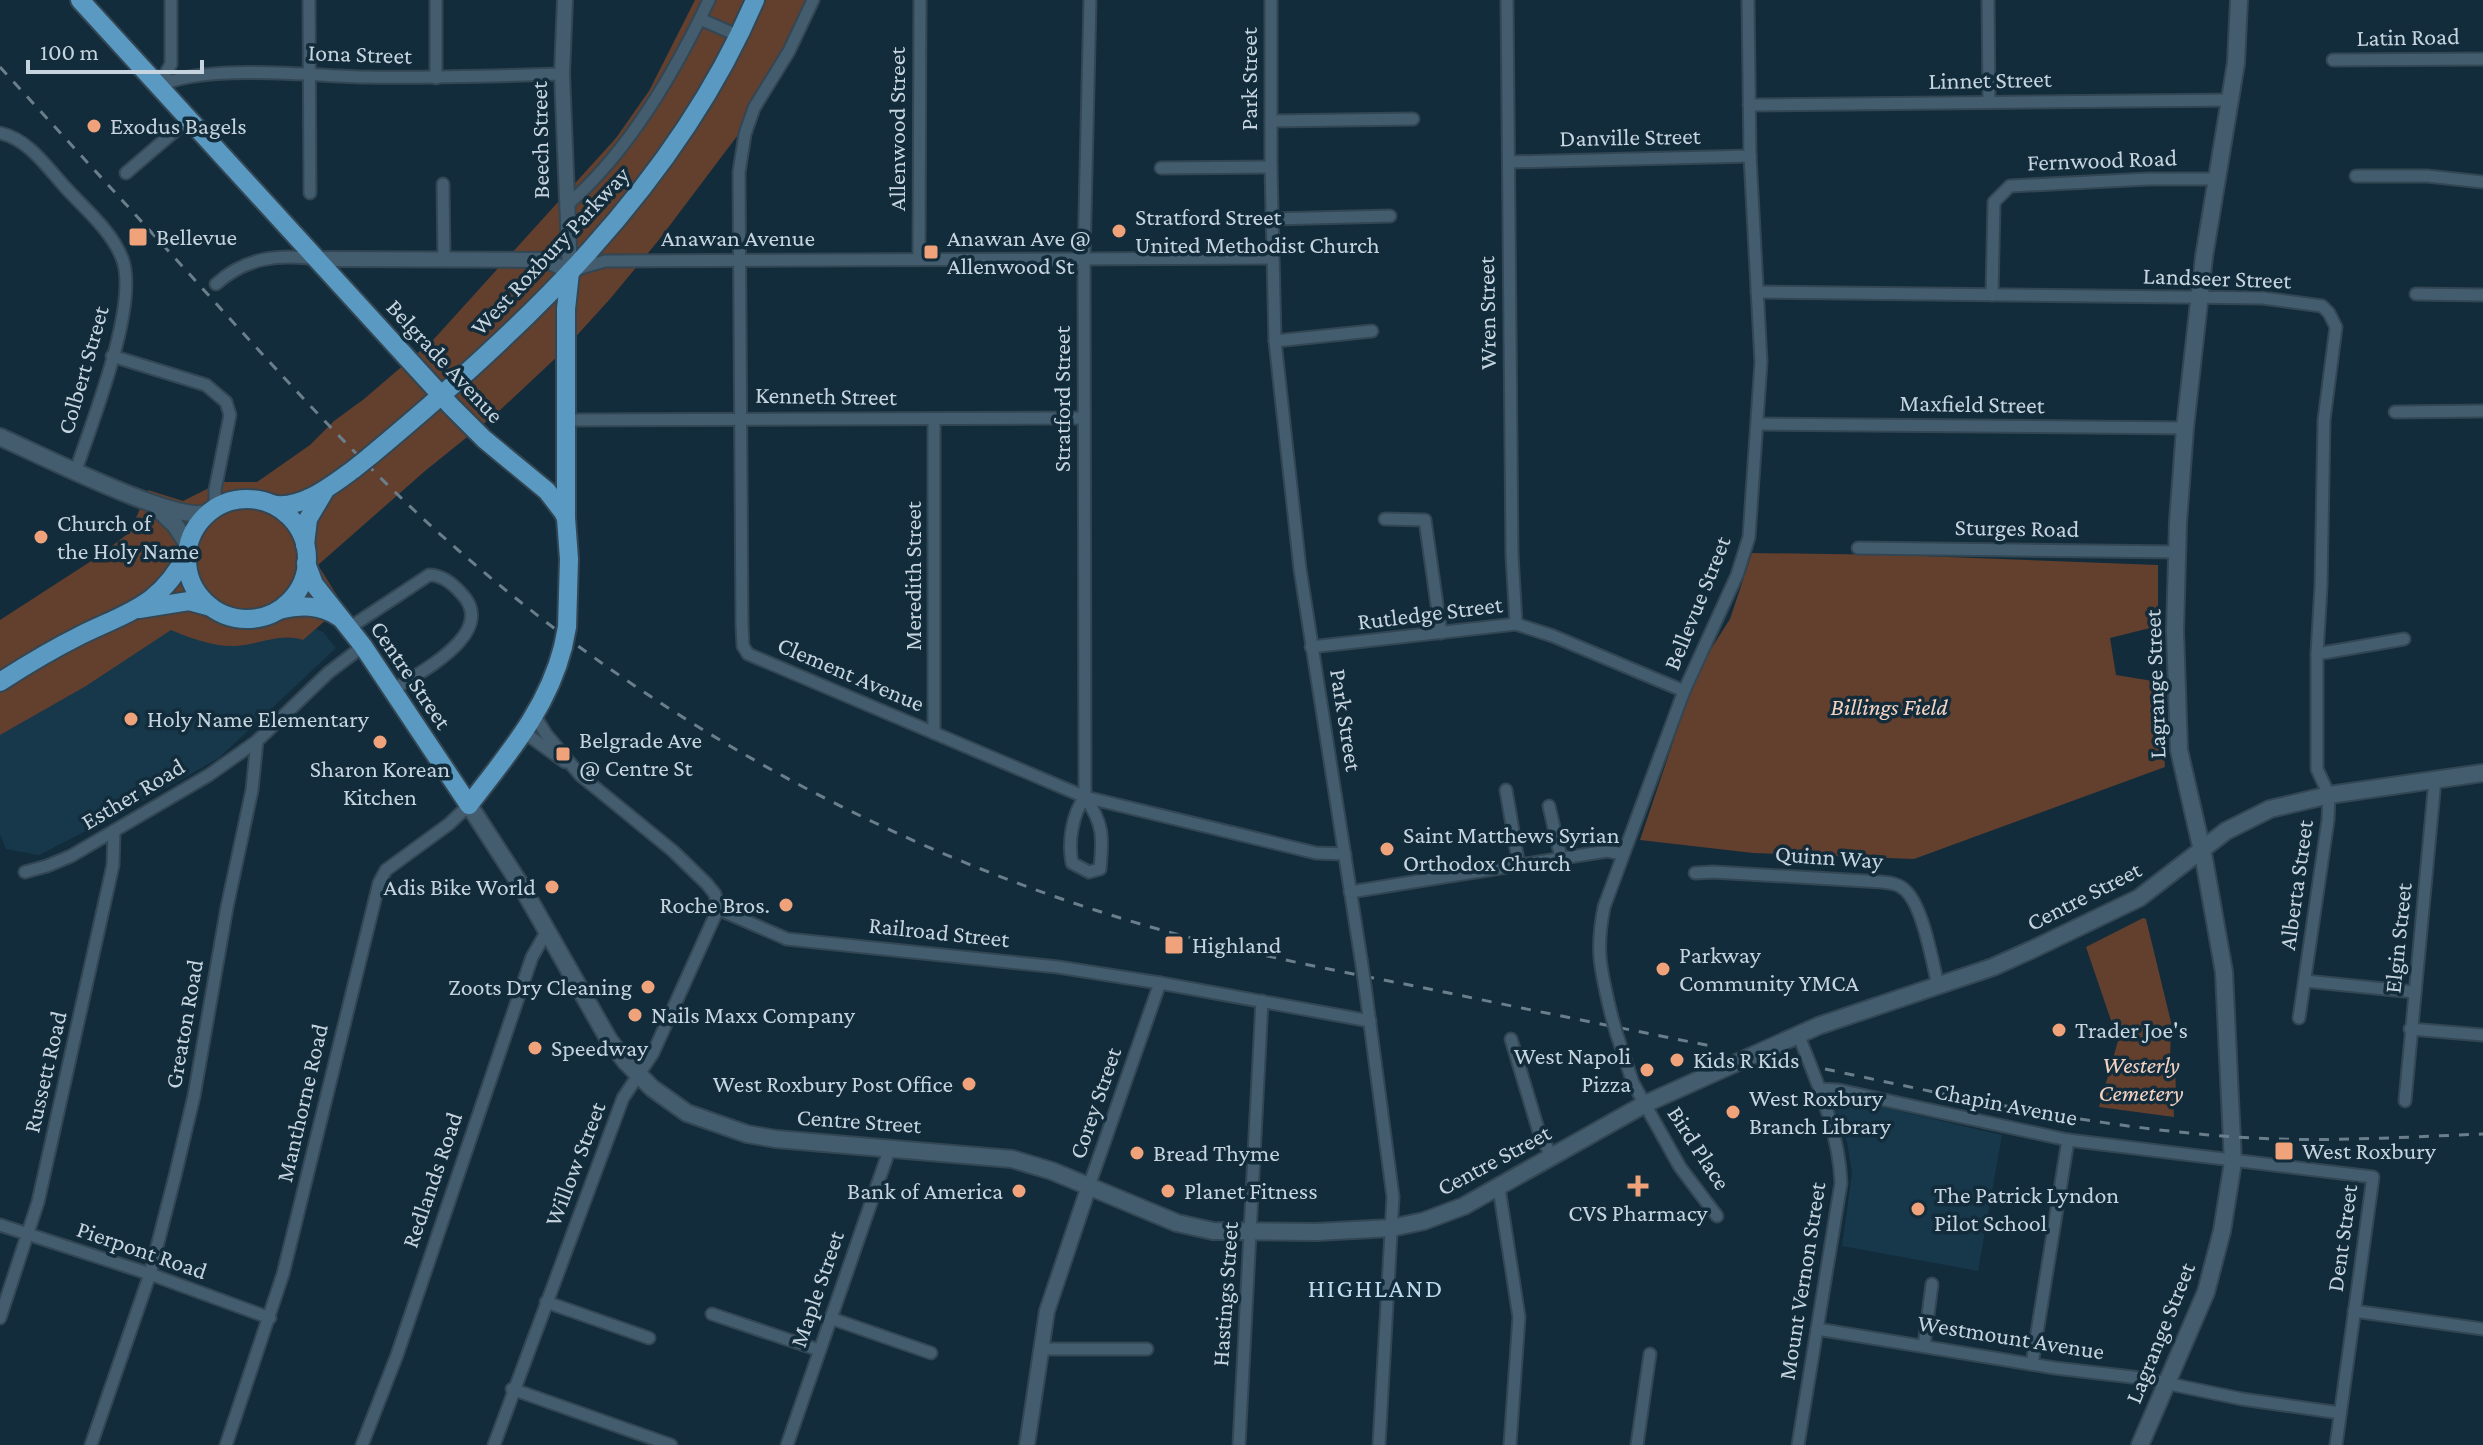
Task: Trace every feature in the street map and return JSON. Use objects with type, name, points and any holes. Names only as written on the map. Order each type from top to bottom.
[{"type":"main road","name":"Belgrade Avenue","points":[[80,0],[442,395],[484,439],[547,491],[566,518]]},
{"type":"main road","name":"West Roxbury Parkway","points":[[271,504],[287,506],[326,490],[354,469],[442,395],[570,272],[666,158],[709,92],[755,0]]},
{"type":"main road","name":"Lagrange Street","points":[[2140,1445],[2212,1272],[2233,1162],[2224,972],[2202,849],[2179,750],[2175,631],[2185,428],[2216,179],[2232,100],[2239,0]]},
{"type":"main road","name":"Beech Street","points":[[566,518],[566,309],[570,272]]},
{"type":"main road","points":[[0,437],[154,505],[193,515],[243,499],[271,504],[295,524],[306,554],[303,579],[295,594],[276,611],[250,619],[231,616],[189,601],[139,609],[80,635],[0,682]]},
{"type":"main road","name":"West Roxbury Parkway","points":[[306,554],[308,519],[326,490]]},
{"type":"main road","points":[[154,505],[175,525],[188,548],[187,564],[192,582],[201,597],[214,609]]},
{"type":"main road","points":[[139,609],[171,579],[198,524],[212,510]]},
{"type":"main road","points":[[469,805],[525,733],[551,684],[567,627],[569,575],[566,518]]},
{"type":"main road","name":"Centre Street","points":[[306,554],[314,584],[363,646],[469,805],[547,931],[605,1034],[639,1076],[687,1113],[730,1130],[765,1138],[1012,1159],[1089,1186],[1177,1223],[1213,1231],[1251,1233],[1391,1228],[1452,1212],[1645,1104],[1798,1034],[2007,962],[2139,898],[2226,831],[2270,809],[2329,795],[2483,773]]},
{"type":"main road","name":"Centre Street","points":[[276,611],[311,607],[324,609],[345,623]]},
{"type":"street","points":[[159,86],[171,64],[171,0]]},
{"type":"street","points":[[309,0],[310,193]]},
{"type":"street","points":[[436,0],[436,78]]},
{"type":"street","name":"Beech Street","points":[[565,0],[562,74],[570,272]]},
{"type":"street","name":"West Roxbury Parkway","points":[[566,206],[585,190],[624,143],[674,67],[709,0]]},
{"type":"street","name":"Clement Avenue","points":[[813,0],[789,51],[754,108],[745,134],[739,172],[743,646],[748,654],[1085,797],[1316,853],[1345,854]]},
{"type":"street","name":"Allenwood Street","points":[[919,258],[920,0]]},
{"type":"street","name":"Stratford Street","points":[[1085,797],[1101,826],[1100,869],[1089,872],[1072,863],[1070,855],[1074,815],[1085,797],[1084,258],[1090,0]]},
{"type":"street","name":"Park Street","points":[[1271,0],[1275,341],[1300,569],[1365,986],[1393,1197],[1379,1445]]},
{"type":"street","name":"Wren Street","points":[[1507,0],[1512,555],[1516,624]]},
{"type":"street","name":"Bellevue Street","points":[[1645,1104],[1633,1083],[1611,1014],[1598,959],[1598,938],[1604,907],[1622,854],[1684,691],[1737,575],[1749,537],[1761,362],[1750,156],[1748,0]]},
{"type":"street","points":[[1988,0],[1989,102]]},
{"type":"street","points":[[700,19],[739,36]]},
{"type":"street","name":"Latin Road","points":[[2333,60],[2483,59]]},
{"type":"street","name":"Iona Street","points":[[159,86],[187,75],[436,78],[562,74]]},
{"type":"street","name":"Linnet Street","points":[[1749,105],[2232,100]]},
{"type":"street","points":[[126,173],[189,119]]},
{"type":"street","points":[[1271,121],[1413,119]]},
{"type":"street","name":"Colbert Street","points":[[0,133],[21,141],[110,237],[124,264],[127,288],[125,309],[76,470]]},
{"type":"street","name":"Danville Street","points":[[1510,162],[1750,156]]},
{"type":"street","points":[[1161,168],[1271,167]]},
{"type":"street","points":[[2356,176],[2427,176],[2483,182]]},
{"type":"street","name":"Fernwood Road","points":[[1992,295],[1994,202],[2010,186],[2216,179]]},
{"type":"street","points":[[443,184],[444,259]]},
{"type":"street","points":[[1272,219],[1390,216]]},
{"type":"street","points":[[216,284],[238,268],[266,257],[287,255],[318,259],[546,260],[570,272]]},
{"type":"street","name":"Anawan Avenue","points":[[570,272],[605,261],[1272,258]]},
{"type":"street","name":"Landseer Street","points":[[1757,292],[2263,298],[2322,306],[2336,327],[2324,420],[2317,654],[2317,769],[2329,795]]},
{"type":"street","points":[[2416,294],[2483,295]]},
{"type":"street","points":[[1275,341],[1372,331]]},
{"type":"street","points":[[112,356],[206,385],[226,402],[230,415],[212,510]]},
{"type":"street","points":[[2395,412],[2483,411]]},
{"type":"street","name":"Kenneth Street","points":[[567,420],[1084,418]]},
{"type":"street","name":"Meredith Street","points":[[934,419],[934,733]]},
{"type":"street","name":"Maxfield Street","points":[[1758,424],[2185,428]]},
{"type":"street","points":[[1385,519],[1425,520],[1441,633]]},
{"type":"street","name":"Sturges Road","points":[[1858,548],[2177,552]]},
{"type":"street","points":[[345,623],[429,575],[437,575],[458,589],[468,601],[471,611],[463,640],[393,690]]},
{"type":"street","name":"Rutledge Street","points":[[1311,647],[1516,624],[1553,636],[1684,691]]},
{"type":"street","points":[[2317,654],[2404,639]]},
{"type":"street","points":[[257,741],[328,673],[363,646]]},
{"type":"street","points":[[535,716],[572,766]]},
{"type":"street","points":[[525,733],[572,766],[699,875],[712,889],[718,909]]},
{"type":"street","name":"Esther Road","points":[[25,872],[71,856],[209,775],[257,741]]},
{"type":"street","name":"Greaton Road","points":[[91,1445],[150,1274],[194,1096],[227,907],[252,790],[257,741]]},
{"type":"street","name":"Elgin Street","points":[[2405,1101],[2435,780]]},
{"type":"street","points":[[1506,790],[1519,866]]},
{"type":"street","name":"Alberta Street","points":[[2299,1018],[2327,830],[2329,795]]},
{"type":"street","name":"Manthorne Road","points":[[226,1445],[270,1318],[306,1186],[379,883],[386,870],[449,824],[469,805]]},
{"type":"street","points":[[1549,806],[1561,858]]},
{"type":"street","name":"Russett Road","points":[[0,1318],[28,1235],[56,1126],[113,865],[114,831]]},
{"type":"street","points":[[1350,892],[1607,851],[1622,854]]},
{"type":"street","name":"Quinn Way","points":[[1695,873],[1882,882],[1901,887],[1912,898],[1917,911],[1938,985]]},
{"type":"street","name":"Railroad Street","points":[[718,909],[787,939],[1058,967],[1160,983]]},
{"type":"street","name":"Willow Street","points":[[494,1445],[512,1389],[623,1098],[660,1039],[718,909]]},
{"type":"street","name":"Redlands Road","points":[[362,1445],[397,1355],[532,957],[547,931]]},
{"type":"street","name":"Alberta Street","points":[[2305,981],[2415,992]]},
{"type":"street","points":[[1160,983],[1370,1021]]},
{"type":"street","name":"Corey Street","points":[[1027,1445],[1043,1326],[1053,1290],[1160,983]]},
{"type":"street","name":"Hastings Street","points":[[1239,1445],[1262,1001]]},
{"type":"street","points":[[2410,1029],[2483,1035]]},
{"type":"street","name":"Mount Vernon Street","points":[[1798,1034],[1820,1089],[1840,1158],[1841,1183],[1798,1445]]},
{"type":"street","points":[[1511,1039],[1539,1132],[1552,1157]]},
{"type":"street","name":"Chapin Avenue","points":[[1820,1089],[1839,1090],[2068,1140],[2233,1162]]},
{"type":"street","name":"Bird Place","points":[[1645,1104],[1680,1167],[1717,1216]]},
{"type":"street","points":[[2032,1364],[2068,1140]]},
{"type":"street","name":"Maple Street","points":[[787,1445],[890,1148]]},
{"type":"street","name":"Dent Street","points":[[2233,1162],[2373,1177],[2336,1445]]},
{"type":"street","points":[[1499,1188],[1519,1317],[1510,1445]]},
{"type":"street","name":"Pierpont Road","points":[[0,1225],[150,1274],[270,1318]]},
{"type":"street","points":[[1924,1346],[1932,1284]]},
{"type":"street","points":[[546,1302],[649,1338]]},
{"type":"street","points":[[2354,1311],[2483,1329]]},
{"type":"street","points":[[712,1314],[819,1350]]},
{"type":"street","points":[[830,1318],[931,1353]]},
{"type":"street","name":"Westmount Avenue","points":[[1817,1329],[2340,1413]]},
{"type":"street","points":[[1041,1349],[1147,1349]]},
{"type":"street","points":[[1637,1445],[1650,1354]]},
{"type":"street","points":[[512,1389],[671,1445]]},
{"type":"shaded area","name":"Holy Name Elementary","points":[[158,619],[304,624],[323,632],[336,648],[219,758],[39,855],[6,849],[0,834],[0,699]]},
{"type":"shaded area","name":"The Patrick Lyndon Pilot School","points":[[1843,1098],[2002,1135],[1978,1271],[1842,1246],[1852,1173],[1847,1142],[1835,1110],[1835,1103]]},
{"type":"green space","points":[[695,0],[820,0],[809,23],[767,80],[747,123],[610,299],[559,355],[497,413],[318,565],[343,605],[303,640],[277,638],[225,646],[171,630],[86,686],[0,735],[0,620],[99,556],[130,532],[148,490],[183,501],[221,482],[257,482],[310,445],[334,421],[434,339],[616,138],[649,91]]},
{"type":"green space","name":"Billings Field","points":[[1752,553],[2158,565],[2158,626],[2110,638],[2116,675],[2159,682],[2165,767],[1914,859],[1753,853],[1640,840],[1697,671],[1730,619]]},
{"type":"green space","name":"Westerly Cemetery","points":[[2146,919],[2171,1022],[2170,1062],[2175,1063],[2176,1094],[2173,1095],[2174,1117],[2099,1107],[2118,1041],[2086,947]]},
{"type":"railway","points":[[0,67],[307,402],[458,550],[536,614],[618,674],[702,729],[790,780],[973,866],[1068,901],[1165,931],[1321,967],[1716,1047]]},
{"type":"railway","points":[[1825,1069],[2037,1112],[2198,1134],[2310,1139],[2483,1134]]},
{"type":"place","name":"Exodus Bagels","points":[[94,126]]},
{"type":"place","name":"Stratford Street United Methodist Church","points":[[1119,231]]},
{"type":"place","name":"Bellevue","points":[[138,237]]},
{"type":"place","name":"Anawan Ave @ Allenwood St","points":[[931,252]]},
{"type":"place","name":"Church of the Holy Name","points":[[41,537]]},
{"type":"place","name":"Holy Name Elementary","points":[[131,719]]},
{"type":"place","name":"Sharon Korean Kitchen","points":[[380,742]]},
{"type":"place","name":"Belgrade Ave @ Centre St","points":[[563,754]]},
{"type":"place","name":"Saint Matthews Syrian Orthodox Church","points":[[1387,849]]},
{"type":"place","name":"Adis Bike World","points":[[552,887]]},
{"type":"place","name":"Roche Bros.","points":[[786,905]]},
{"type":"place","name":"Highland","points":[[1174,945]]},
{"type":"place","name":"Parkway Community YMCA","points":[[1663,969]]},
{"type":"place","name":"Zoots Dry Cleaning","points":[[648,987]]},
{"type":"place","name":"Nails Maxx Company","points":[[635,1015]]},
{"type":"place","name":"Trader Joe's","points":[[2059,1030]]},
{"type":"place","name":"Speedway","points":[[535,1048]]},
{"type":"place","name":"Kids R Kids","points":[[1677,1060]]},
{"type":"place","name":"West Napoli Pizza","points":[[1647,1070]]},
{"type":"place","name":"West Roxbury Post Office","points":[[969,1084]]},
{"type":"place","name":"West Roxbury Branch Library","points":[[1733,1112]]},
{"type":"place","name":"West Roxbury","points":[[2284,1151]]},
{"type":"place","name":"Bread Thyme","points":[[1137,1153]]},
{"type":"place","name":"CVS Pharmacy","points":[[1638,1186]]},
{"type":"place","name":"Bank of America","points":[[1019,1191]]},
{"type":"place","name":"Planet Fitness","points":[[1168,1191]]},
{"type":"place","name":"The Patrick Lyndon Pilot School","points":[[1918,1209]]},
{"type":"district","name":"HIGHLAND","points":[[1376,1288]]}]
